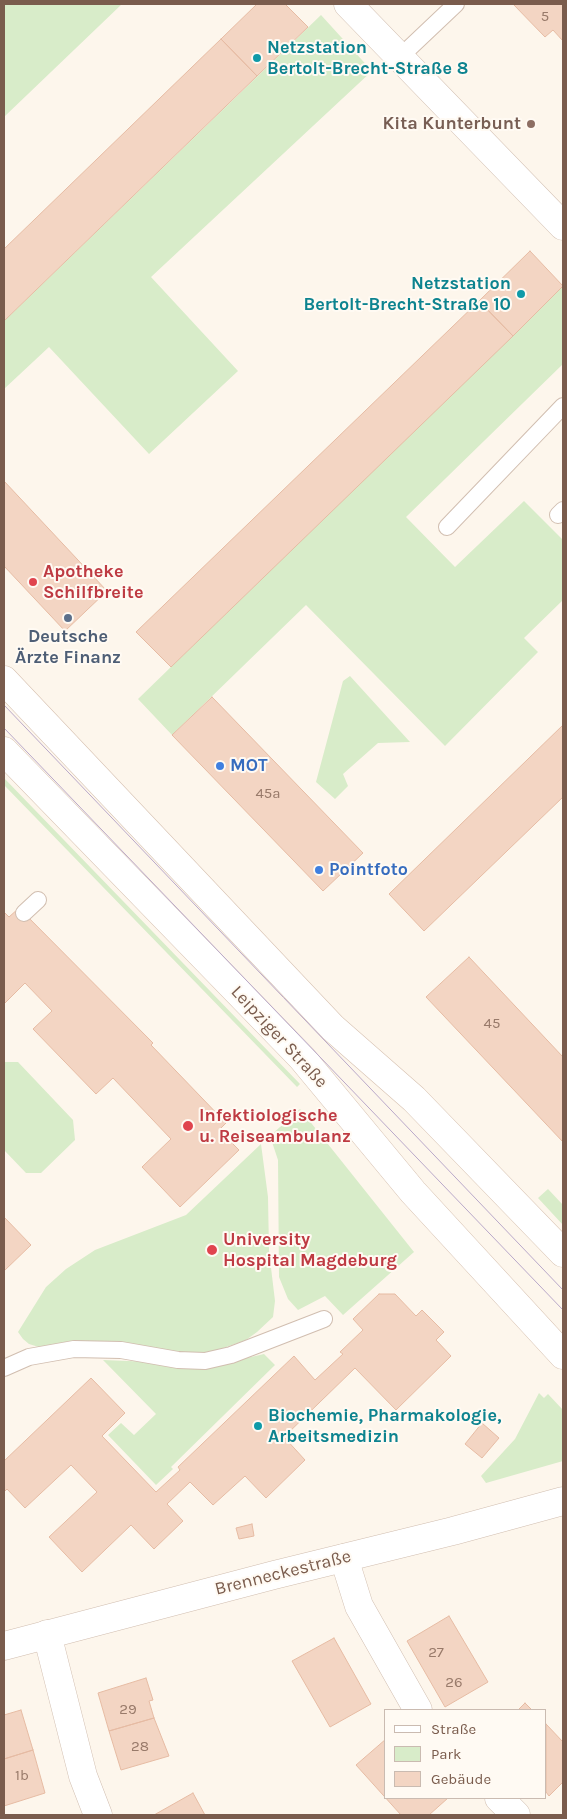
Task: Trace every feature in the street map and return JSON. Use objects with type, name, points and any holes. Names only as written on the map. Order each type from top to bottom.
[{"type":"main road","points":[[348,4],[563,226]]},
{"type":"main road","points":[[4,680],[333,1028],[414,1099],[563,1253]]},
{"type":"main road","name":"Leipziger Straße","points":[[4,750],[302,1058],[413,1192],[563,1355]]},
{"type":"main road","name":"Brenneckestraße","points":[[4,1646],[563,1501]]},
{"type":"main road","points":[[344,1558],[359,1606],[417,1709]]},
{"type":"main road","points":[[47,1634],[78,1759],[98,1815]]},
{"type":"main road","points":[[500,1799],[516,1815]]},
{"type":"lane","points":[[400,58],[456,4]]},
{"type":"lane","points":[[447,527],[563,406]]},
{"type":"lane","points":[[24,913],[38,900]]},
{"type":"lane","points":[[4,1368],[29,1357],[74,1349],[121,1350],[178,1360],[205,1361],[230,1355],[324,1319]]},
{"type":"green space","points":[[4,4],[122,4],[4,117]]},
{"type":"green space","points":[[321,15],[372,71],[151,277],[238,371],[149,454],[49,347],[4,389],[4,321]]},
{"type":"green space","points":[[563,286],[563,364],[406,517],[455,567],[524,501],[563,540],[563,600],[524,638],[538,652],[445,746],[306,605],[172,735],[138,699]]},
{"type":"green space","points":[[350,676],[410,742],[378,743],[343,774],[348,786],[335,799],[316,782],[343,681]]},
{"type":"green space","points":[[4,778],[300,1084],[297,1087],[4,785]]},
{"type":"green space","points":[[4,1062],[18,1062],[73,1120],[75,1140],[41,1173],[26,1173],[4,1150]]},
{"type":"green space","points":[[300,1109],[414,1252],[343,1315],[325,1296],[298,1310],[288,1299],[279,1277],[278,1160],[270,1136]]},
{"type":"green space","points":[[261,1144],[268,1197],[269,1251],[275,1301],[273,1317],[257,1332],[246,1340],[209,1353],[42,1348],[29,1344],[23,1339],[18,1332],[46,1287],[66,1269],[95,1250],[186,1215]]},
{"type":"green space","points":[[548,1189],[563,1205],[563,1225],[538,1198]]},
{"type":"green space","points":[[264,1354],[275,1365],[171,1467],[173,1469],[156,1485],[108,1435],[121,1423],[134,1435],[156,1414],[103,1360],[153,1362],[234,1361]]},
{"type":"green space","points":[[539,1393],[544,1398],[548,1394],[563,1410],[563,1461],[486,1483],[481,1476],[515,1439]]},
{"type":"building","name":"Netzstation Bertolt-Brecht-Straße 8","points":[[257,4],[285,4],[308,27],[257,76],[221,39]]},
{"type":"building","points":[[513,4],[563,4],[563,41],[553,30],[545,37]]},
{"type":"building","points":[[221,39],[257,76],[4,321],[4,249]]},
{"type":"building","name":"Netzstation Bertolt-Brecht-Straße 10","points":[[530,251],[563,286],[513,336],[479,301]]},
{"type":"building","points":[[479,301],[513,336],[171,667],[136,632]]},
{"type":"building","points":[[4,481],[107,591],[65,631],[4,566]]},
{"type":"building","points":[[212,697],[363,853],[323,891],[172,735]]},
{"type":"building","points":[[563,725],[563,797],[424,931],[389,894]]},
{"type":"building","points":[[19,908],[153,1043],[151,1045],[226,1123],[219,1130],[239,1150],[180,1207],[142,1167],[171,1139],[113,1078],[96,1094],[33,1029],[52,1011],[25,983],[4,1004],[4,912],[9,917]]},
{"type":"building","points":[[469,957],[563,1057],[563,1142],[426,997]]},
{"type":"building","points":[[4,1217],[31,1245],[4,1271]]},
{"type":"building","name":"Biochemie, Pharmakologie, Arbeitsmedizin","points":[[379,1294],[395,1294],[416,1316],[422,1310],[444,1332],[436,1340],[451,1356],[396,1410],[355,1368],[284,1437],[305,1460],[266,1498],[245,1476],[213,1505],[190,1482],[167,1504],[183,1521],[154,1549],[131,1525],[82,1572],[49,1537],[97,1492],[71,1465],[25,1508],[7,1489],[4,1492],[4,1461],[91,1378],[125,1413],[102,1436],[156,1492],[180,1470],[178,1467],[294,1356],[315,1380],[343,1354],[340,1352],[363,1330],[353,1319]]},
{"type":"building","points":[[482,1423],[499,1438],[482,1458],[465,1444]]},
{"type":"building","points":[[252,1524],[254,1536],[239,1539],[236,1528]]},
{"type":"building","points":[[449,1616],[488,1682],[445,1707],[407,1641]]},
{"type":"building","points":[[334,1638],[371,1704],[330,1727],[292,1661]]},
{"type":"building","points":[[146,1678],[153,1700],[149,1701],[154,1718],[109,1731],[98,1693]]},
{"type":"building","points":[[525,1703],[531,1709],[519,1709]]},
{"type":"building","points":[[21,1710],[33,1750],[4,1759],[4,1715]]},
{"type":"building","points":[[154,1718],[169,1756],[121,1770],[109,1731]]},
{"type":"building","points":[[547,1725],[563,1742],[563,1782],[549,1796],[547,1793]]},
{"type":"building","points":[[384,1741],[384,1796],[356,1765]]},
{"type":"building","points":[[33,1750],[45,1793],[4,1806],[4,1759]]},
{"type":"building","points":[[193,1793],[205,1815],[154,1815]]},
{"type":"building","points":[[387,1799],[447,1799],[429,1815],[401,1815]]},
{"type":"tram line","points":[[4,705],[563,1290]]},
{"type":"tram line","points":[[4,728],[563,1310]]},
{"type":"place","name":"Netzstation Bertolt-Brecht-Straße 8","points":[[257,58]]},
{"type":"place","name":"Kita Kunterbunt","points":[[531,124]]},
{"type":"place","name":"Netzstation Bertolt-Brecht-Straße 10","points":[[521,294]]},
{"type":"place","name":"Apotheke Schilfbreite","points":[[33,582]]},
{"type":"place","name":"Deutsche Ärzte Finanz","points":[[68,618]]},
{"type":"place","name":"MOT","points":[[220,766]]},
{"type":"place","name":"Pointfoto","points":[[319,870]]},
{"type":"place","name":"Infektiologische u. Reiseambulanz","points":[[188,1126]]},
{"type":"place","name":"University Hospital Magdeburg","points":[[212,1250]]},
{"type":"place","name":"Biochemie, Pharmakologie, Arbeitsmedizin","points":[[258,1426]]}]
